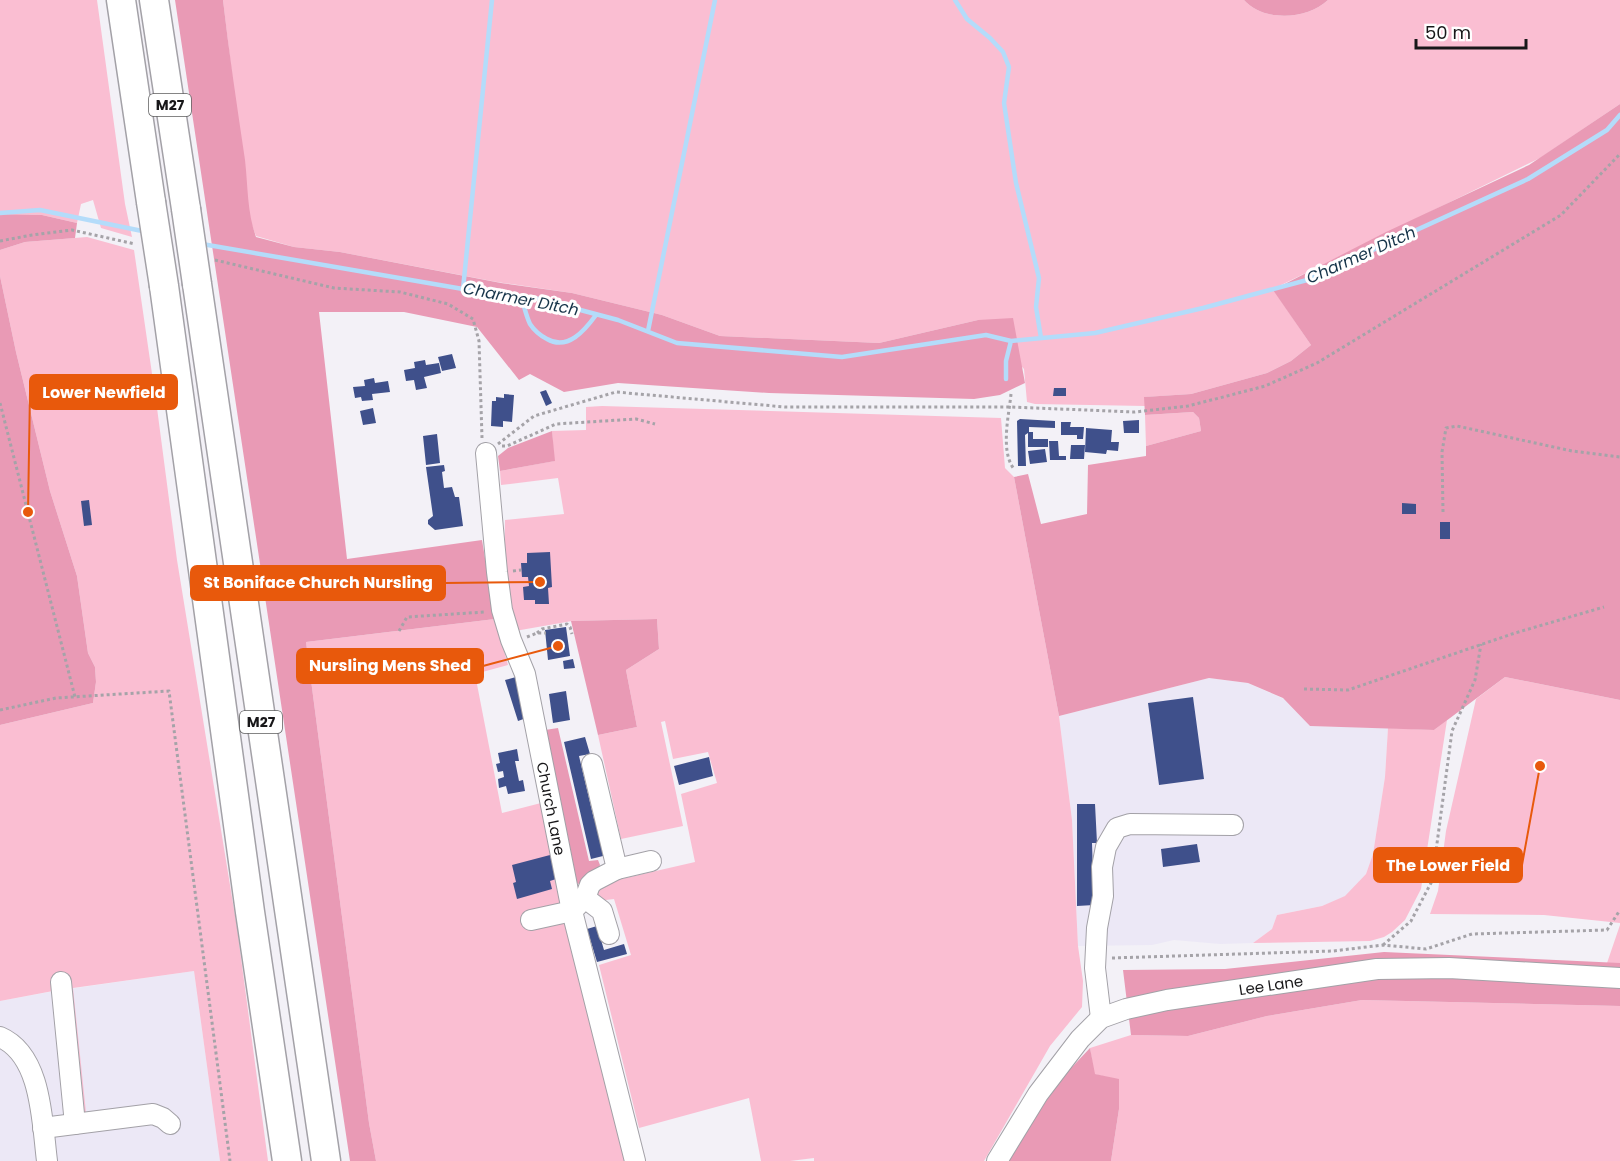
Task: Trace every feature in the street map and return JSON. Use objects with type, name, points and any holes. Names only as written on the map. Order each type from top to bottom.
[{"type":"highway","name":"M27","points":[[121,0],[164,286],[250,912],[287,1161]]},
{"type":"highway","name":"M27","points":[[154,0],[326,1161]]},
{"type":"street","name":"Church Lane","points":[[486,453],[502,610],[525,675],[635,1161]]},
{"type":"street","points":[[592,764],[617,869]]},
{"type":"street","points":[[1101,1018],[1095,958],[1097,928],[1103,896],[1102,867],[1106,847],[1117,828],[1130,824],[1233,825]]},
{"type":"street","points":[[578,905],[594,881],[617,869],[651,861]]},
{"type":"street","points":[[531,920],[578,905],[602,911],[609,934]]},
{"type":"street","name":"Lee Lane","points":[[997,1161],[1038,1094],[1080,1039],[1101,1018],[1126,1009],[1167,1000],[1377,969],[1449,968],[1620,978]]},
{"type":"street","points":[[61,982],[75,1124]]},
{"type":"street","points":[[0,1037],[15,1046],[32,1072],[37,1088],[47,1161]]},
{"type":"street","points":[[43,1128],[153,1114],[170,1124]]},
{"type":"path","points":[[655,424],[636,419],[556,424],[507,446],[494,447],[534,416],[616,392],[786,407],[1010,407],[1135,412],[1188,406],[1227,396],[1265,386],[1317,363],[1561,215],[1620,154]]},
{"type":"path","points":[[0,241],[72,230],[133,243]]},
{"type":"path","points":[[230,263],[334,288],[410,295],[448,304],[473,319],[479,341],[481,433],[486,453]]},
{"type":"path","points":[[1011,394],[1007,444],[1010,463],[1014,469]]},
{"type":"path","points":[[0,403],[75,697]]},
{"type":"path","points":[[1443,512],[1442,452],[1446,428],[1457,426],[1572,451],[1620,457]]},
{"type":"path","points":[[1304,689],[1348,690],[1481,644],[1604,607]]},
{"type":"path","points":[[399,631],[407,617],[502,610]]},
{"type":"path","points":[[537,633],[542,628],[567,624],[572,634]]},
{"type":"path","points":[[1383,945],[1411,921],[1432,881],[1452,731],[1476,680],[1481,644]]},
{"type":"path","points":[[0,710],[56,698],[169,691],[230,1161]]},
{"type":"path","points":[[1095,958],[1333,951],[1383,945],[1426,949],[1472,934],[1606,930],[1620,910]]},
{"type":"shaded area","points":[[0,0],[97,0],[125,204],[132,237],[101,228],[93,200],[81,204],[77,223],[42,215],[0,214]]},
{"type":"shaded area","points":[[175,0],[223,0],[245,160],[249,209],[256,237],[294,247],[340,252],[501,283],[572,293],[662,315],[720,336],[879,343],[978,320],[1013,318],[1025,383],[1000,395],[974,399],[769,393],[618,383],[564,392],[530,374],[519,380],[477,327],[404,312],[319,312],[347,559],[482,540],[495,619],[306,642],[369,1123],[376,1161],[350,1161]]},
{"type":"shaded area","points":[[223,0],[1244,0],[1262,12],[1285,16],[1309,12],[1328,0],[1620,0],[1620,104],[1540,158],[1273,289],[1311,345],[1291,361],[1267,373],[1191,394],[1145,397],[1145,406],[1035,404],[1027,402],[1024,369],[978,320],[879,343],[720,336],[662,315],[572,293],[497,282],[340,252],[294,247],[256,236],[249,218]]},
{"type":"shaded area","points":[[1244,0],[1328,0],[1309,12],[1285,16],[1262,12]]},
{"type":"shaded area","points":[[1620,104],[1620,700],[1505,677],[1434,730],[1310,726],[1283,698],[1248,683],[1209,678],[1059,716],[1014,477],[1028,474],[1041,524],[1087,514],[1088,465],[1146,456],[1146,446],[1201,431],[1199,418],[1193,412],[1145,415],[1144,397],[1191,394],[1267,373],[1291,361],[1311,345],[1273,290],[1386,232],[1529,165]]},
{"type":"shaded area","points":[[0,214],[42,215],[77,223],[75,238],[25,242],[0,250]]},
{"type":"shaded area","points":[[87,237],[134,250],[177,560],[237,928],[268,1161],[220,1161],[194,971],[73,988],[86,1112],[66,1115],[53,991],[0,1001],[0,725],[93,703],[96,682],[95,667],[88,653],[77,576],[50,491],[16,352],[0,276],[0,250],[25,242]]},
{"type":"shaded area","points":[[0,276],[50,491],[77,576],[88,653],[95,667],[96,682],[93,703],[0,725]]},
{"type":"shaded area","points":[[586,407],[1001,418],[1005,468],[1014,477],[1059,716],[1072,820],[1078,946],[1083,981],[1082,1007],[1050,1046],[984,1161],[814,1161],[814,1158],[761,1161],[749,1098],[639,1128],[599,965],[631,955],[614,899],[598,901],[595,885],[695,862],[681,794],[717,783],[708,752],[673,759],[665,721],[661,722],[683,826],[621,839],[598,735],[637,727],[626,670],[659,649],[657,619],[572,621],[515,631],[504,572],[505,520],[564,514],[558,478],[501,485],[500,471],[554,461],[552,431],[586,430]]},
{"type":"shaded area","points":[[1193,412],[1199,418],[1201,431],[1146,446],[1145,415]]},
{"type":"shaded area","points":[[552,431],[555,461],[500,471],[498,456],[508,448]]},
{"type":"shaded area","points":[[495,619],[508,665],[475,674],[502,813],[541,803],[578,969],[628,1161],[376,1161],[369,1123],[306,642]]},
{"type":"shaded area","points":[[657,619],[659,649],[626,670],[637,727],[598,735],[571,621]]},
{"type":"shaded area","points":[[1505,677],[1620,700],[1620,923],[1544,915],[1430,914],[1438,891],[1446,831],[1476,699]]},
{"type":"shaded area","points":[[1209,678],[1248,683],[1293,703],[1310,726],[1388,728],[1385,777],[1373,854],[1366,874],[1346,896],[1322,906],[1277,915],[1272,929],[1253,943],[1220,944],[1174,940],[1152,945],[1078,946],[1072,820],[1059,716]]},
{"type":"shaded area","points":[[1447,720],[1421,889],[1405,920],[1384,937],[1370,941],[1253,943],[1272,929],[1277,915],[1322,906],[1345,896],[1366,874],[1373,854],[1385,777],[1388,728],[1434,730]]},
{"type":"shaded area","points":[[558,728],[589,861],[598,860],[600,865],[596,875],[584,885],[575,883],[545,730]]},
{"type":"shaded area","points":[[1620,925],[1620,963],[1607,963]]},
{"type":"shaded area","points":[[1384,952],[1620,963],[1620,1006],[1362,1000],[1267,1016],[1188,1036],[1131,1035],[1123,970],[1225,969]]},
{"type":"shaded area","points":[[194,971],[220,1161],[0,1161],[0,1001]]},
{"type":"shaded area","points":[[1362,1000],[1620,1006],[1620,1161],[1111,1161],[1119,1109],[1119,1080],[1094,1074],[1090,1048],[1131,1035],[1188,1036],[1267,1016]]},
{"type":"shaded area","points":[[1090,1048],[1095,1074],[1119,1079],[1119,1109],[1111,1161],[1008,1161],[1058,1082]]},
{"type":"building","points":[[452,354],[456,368],[442,371],[438,357]]},
{"type":"building","points":[[425,360],[426,365],[439,363],[441,373],[424,377],[427,388],[416,390],[414,380],[406,381],[404,370],[415,368],[414,362]]},
{"type":"building","points":[[374,378],[375,383],[388,381],[390,392],[372,394],[373,400],[362,401],[361,397],[355,398],[353,387],[365,386],[364,380]]},
{"type":"building","points":[[1054,388],[1066,388],[1066,396],[1053,396]]},
{"type":"building","points":[[546,390],[552,403],[546,406],[540,392]]},
{"type":"building","points":[[504,394],[514,395],[512,422],[503,421],[503,427],[491,426],[492,401],[496,401],[496,397],[504,398]]},
{"type":"building","points":[[373,408],[376,423],[363,425],[360,411]]},
{"type":"building","points":[[1020,419],[1055,421],[1055,428],[1029,427],[1029,432],[1033,432],[1033,439],[1048,439],[1048,447],[1028,447],[1028,433],[1025,435],[1026,466],[1018,466],[1017,421]]},
{"type":"building","points":[[1139,420],[1139,433],[1124,433],[1123,421]]},
{"type":"building","points":[[1061,422],[1071,422],[1070,427],[1084,427],[1083,439],[1077,439],[1077,435],[1061,435]]},
{"type":"building","points":[[1086,428],[1112,430],[1111,442],[1119,442],[1118,451],[1107,450],[1106,454],[1085,452]]},
{"type":"building","points":[[437,434],[440,463],[426,465],[423,436]]},
{"type":"building","points":[[1049,441],[1058,441],[1059,456],[1066,456],[1066,460],[1050,460]]},
{"type":"building","points":[[1071,445],[1085,445],[1084,459],[1070,459]]},
{"type":"building","points":[[1045,449],[1047,462],[1030,464],[1028,451]]},
{"type":"building","points":[[444,465],[445,471],[442,472],[444,488],[452,487],[455,497],[459,497],[463,526],[435,530],[428,524],[428,520],[433,516],[426,467]]},
{"type":"building","points":[[89,500],[92,525],[84,526],[81,501]]},
{"type":"building","points":[[1402,503],[1416,504],[1416,514],[1402,514]]},
{"type":"building","points":[[1440,522],[1450,522],[1450,539],[1440,539]]},
{"type":"building","points":[[550,552],[552,587],[548,588],[549,604],[535,604],[535,600],[524,600],[523,587],[529,586],[528,577],[522,577],[521,563],[527,563],[527,553]]},
{"type":"building","points":[[566,627],[570,656],[548,660],[545,630]]},
{"type":"building","points":[[573,659],[575,668],[564,669],[563,661]]},
{"type":"building","points":[[516,677],[529,717],[518,721],[505,680]]},
{"type":"building","points":[[566,691],[570,720],[553,723],[549,694]]},
{"type":"building","points":[[1193,697],[1204,779],[1159,785],[1148,703]]},
{"type":"building","points":[[585,737],[590,754],[579,756],[594,819],[602,817],[611,854],[591,859],[564,742]]},
{"type":"building","points":[[517,749],[519,761],[515,761],[519,781],[523,780],[525,791],[508,794],[506,786],[499,788],[498,779],[504,777],[503,771],[498,772],[496,764],[500,763],[498,753]]},
{"type":"building","points":[[709,757],[713,776],[679,785],[674,766]]},
{"type":"building","points":[[1077,804],[1095,804],[1097,843],[1092,843],[1094,905],[1077,906]]},
{"type":"building","points":[[1197,844],[1200,862],[1163,867],[1161,849]]},
{"type":"building","points":[[550,855],[556,879],[550,881],[552,889],[517,899],[512,865]]},
{"type":"building","points":[[597,926],[604,950],[624,944],[627,954],[597,962],[587,929]]},
{"type":"waterway","points":[[463,289],[492,0]]},
{"type":"waterway","points":[[648,331],[715,0]]},
{"type":"waterway","name":"Charmer Ditch","points":[[955,0],[967,19],[1003,52],[1009,67],[1004,103],[1016,183],[1039,278],[1036,307],[1041,338]]},
{"type":"waterway","name":"Charmer Ditch","points":[[202,244],[463,289],[539,299],[618,320],[677,343],[842,357],[986,335],[1011,341],[1095,333],[1203,308],[1307,280],[1528,179],[1607,130],[1620,115]]},
{"type":"waterway","name":"Charmer Ditch","points":[[0,213],[40,210],[147,232]]},
{"type":"waterway","points":[[521,297],[530,324],[542,336],[555,342],[569,341],[587,327],[596,315]]},
{"type":"waterway","points":[[1006,379],[1006,361],[1011,341]]},
{"type":"place","name":"Lower Newfield","points":[[28,512]]},
{"type":"place","name":"St Boniface Church Nursling","points":[[540,582]]},
{"type":"place","name":"Nursling Mens Shed","points":[[558,646]]},
{"type":"place","name":"The Lower Field","points":[[1540,766]]}]
